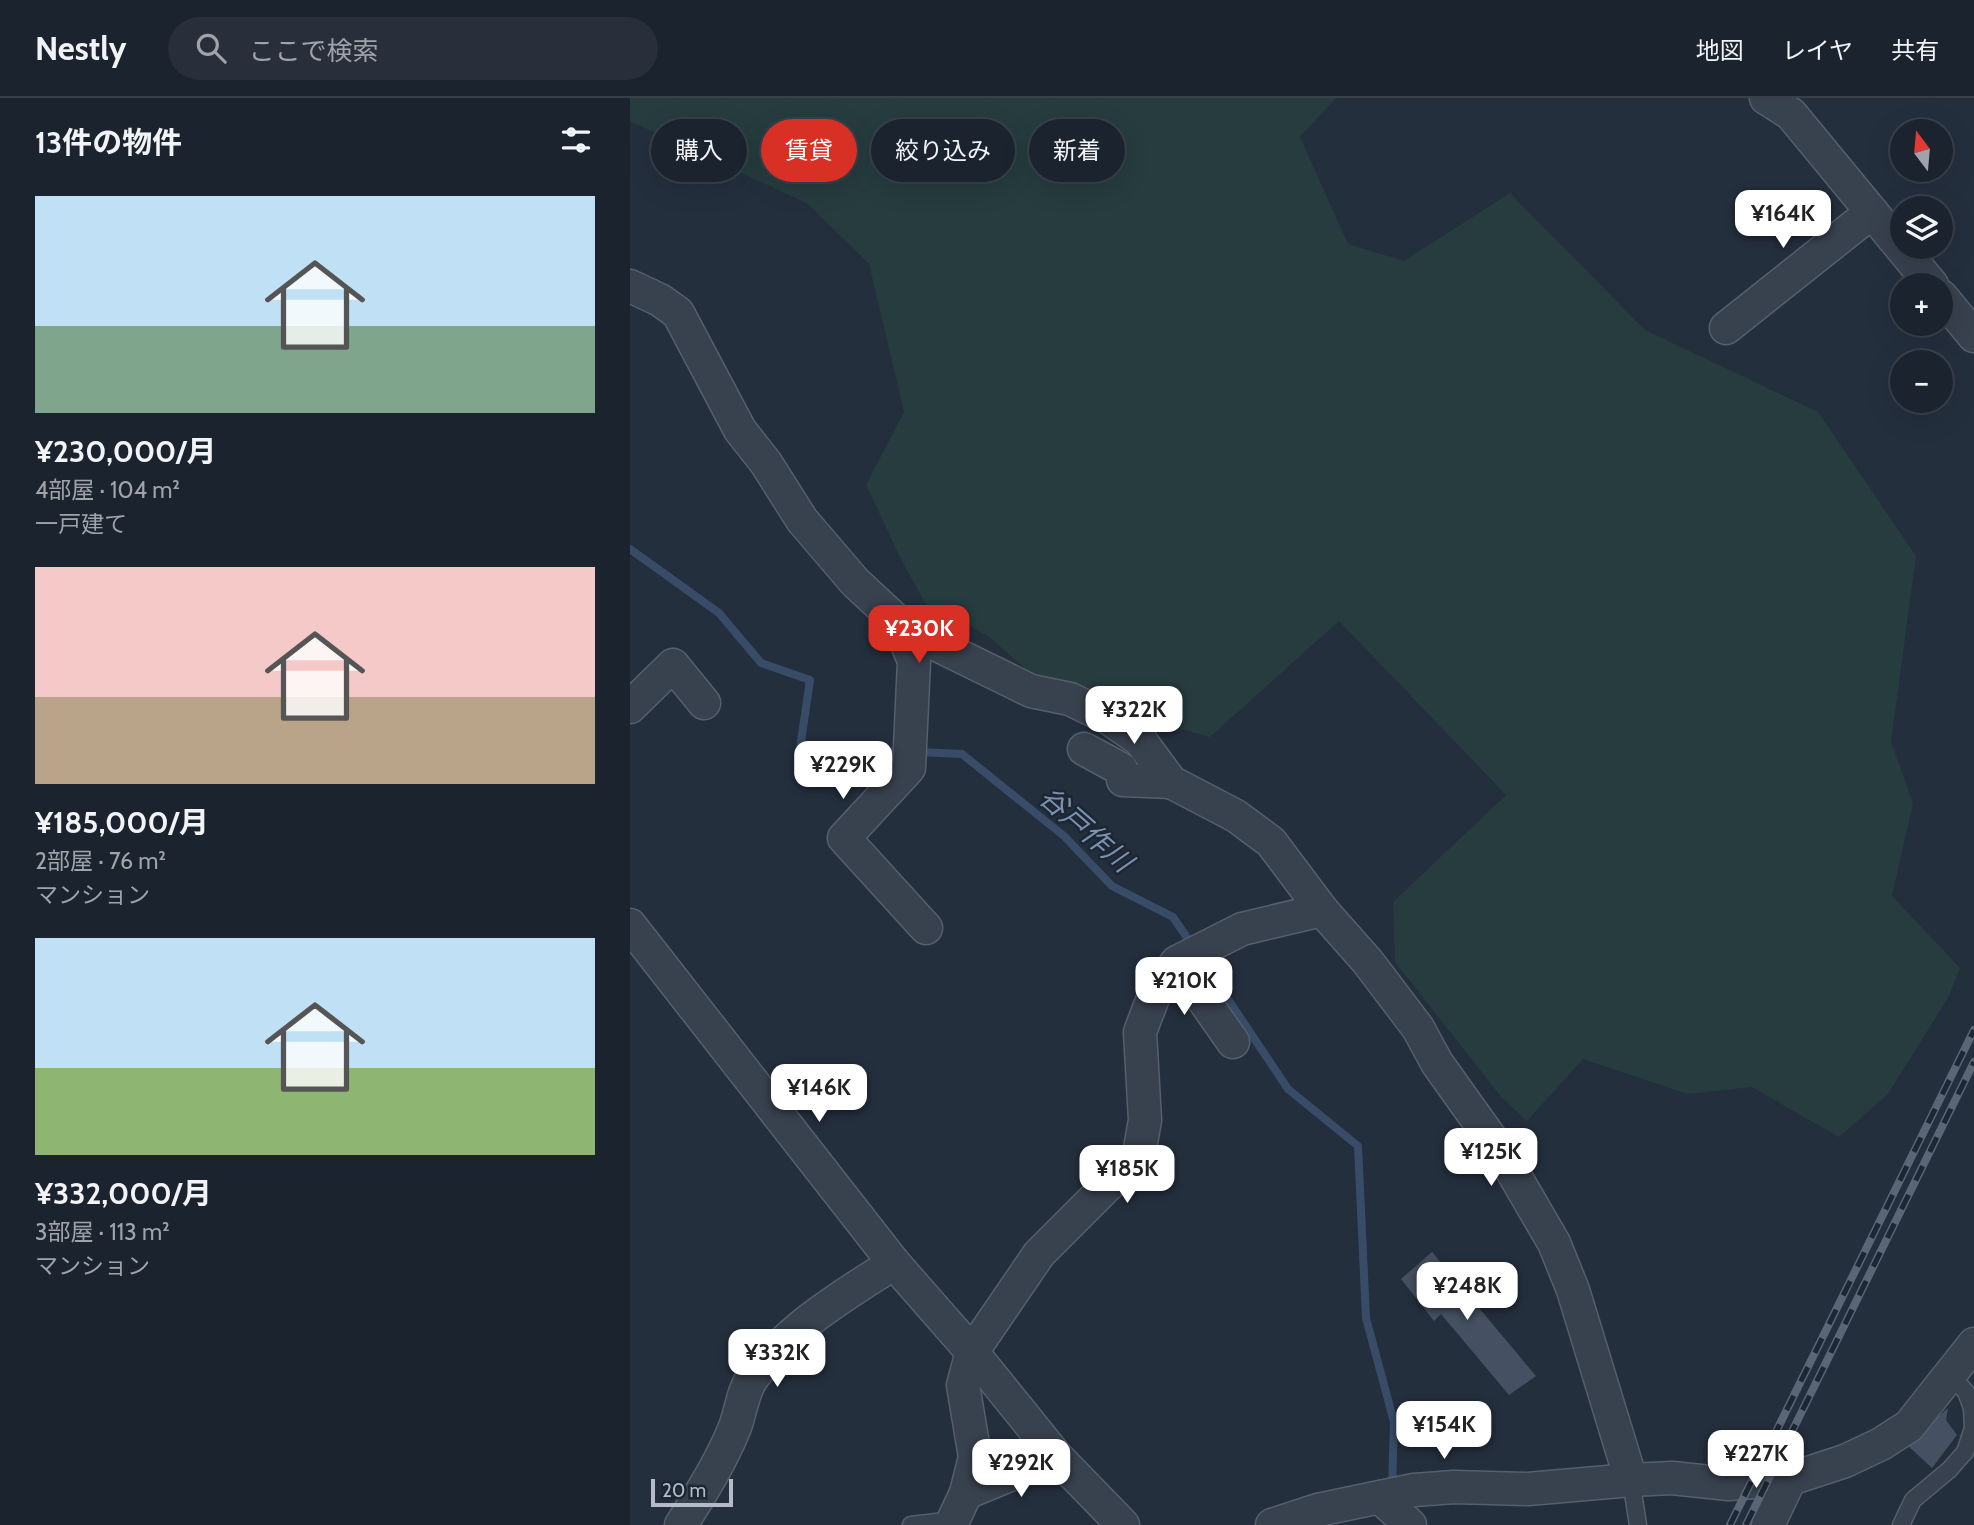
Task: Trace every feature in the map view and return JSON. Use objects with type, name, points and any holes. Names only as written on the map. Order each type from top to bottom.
[{"type":"street","points":[[1766,98],[1791,114],[1922,273]]},
{"type":"street","points":[[1726,328],[1872,212]]},
{"type":"street","points":[[630,286],[660,300],[678,313],[740,430],[766,463],[802,520],[855,582],[898,622],[921,637],[1031,691],[1070,699],[1107,717],[1140,740],[1171,782]]},
{"type":"street","points":[[1953,311],[1974,336]]},
{"type":"street","points":[[898,622],[914,661],[909,768],[844,838],[926,928]]},
{"type":"street","points":[[630,707],[673,665],[704,703]]},
{"type":"street","points":[[1084,749],[1121,769],[1122,780],[1171,782],[1236,816],[1271,842],[1322,910],[1368,962],[1418,1028],[1437,1063],[1504,1157],[1554,1243],[1573,1290],[1631,1480]]},
{"type":"street","points":[[957,1512],[975,1457],[963,1385],[972,1352],[1039,1254],[1139,1154],[1145,1120],[1140,1032],[1156,990],[1177,962],[1241,929],[1322,910]]},
{"type":"street","points":[[630,925],[894,1263],[972,1352],[1056,1456],[1123,1525]]},
{"type":"street","points":[[1177,962],[1233,1042]]},
{"type":"street","points":[[681,1525],[711,1479],[751,1379],[814,1314],[894,1263]]},
{"type":"street","points":[[1272,1525],[1318,1510],[1414,1490],[1454,1487],[1528,1489],[1672,1478],[1729,1484],[1790,1479],[1845,1461],[1881,1444],[1909,1426],[1974,1344]]},
{"type":"street","points":[[957,1512],[1056,1456]]},
{"type":"street","points":[[1768,1525],[1790,1479]]},
{"type":"street","points":[[1380,1497],[1410,1525]]},
{"type":"lane","points":[[1901,1525],[1913,1500],[1950,1470],[1965,1452],[1973,1428],[1972,1408],[1966,1392],[1950,1374]]},
{"type":"lane","points":[[1631,1480],[1638,1525]]},
{"type":"lane","points":[[911,1525],[957,1512]]},
{"type":"green space","points":[[630,98],[1336,98],[1300,137],[1348,244],[1404,261],[1510,193],[1645,330],[1818,412],[1916,556],[1891,742],[1913,803],[1892,896],[1960,968],[1948,998],[1888,1094],[1839,1137],[1752,1087],[1687,1094],[1583,1059],[1527,1121],[1502,1098],[1395,962],[1393,902],[1506,795],[1339,621],[1210,737],[1178,728],[1027,670],[988,636],[925,603],[866,485],[904,412],[869,264],[808,204],[747,176],[747,119],[651,119],[651,131],[630,121]]},
{"type":"building","points":[[1432,1252],[1536,1376],[1509,1395],[1441,1314],[1434,1321],[1401,1279]]},
{"type":"building","points":[[1948,1408],[1946,1420],[1957,1435],[1932,1468],[1907,1445]]},
{"type":"waterway","name":"谷戸作川","points":[[630,549],[719,613],[761,663],[810,680],[800,748],[904,752]]},
{"type":"waterway","name":"谷戸作川","points":[[917,752],[962,754],[1064,836],[1112,886],[1173,917],[1194,948]]},
{"type":"waterway","name":"谷戸作川","points":[[1201,959],[1288,1089],[1358,1146],[1366,1318],[1394,1422],[1392,1487]]},
{"type":"railway","points":[[1730,1525],[1974,1030]]},
{"type":"railway","points":[[1746,1525],[1974,1062]]}]
